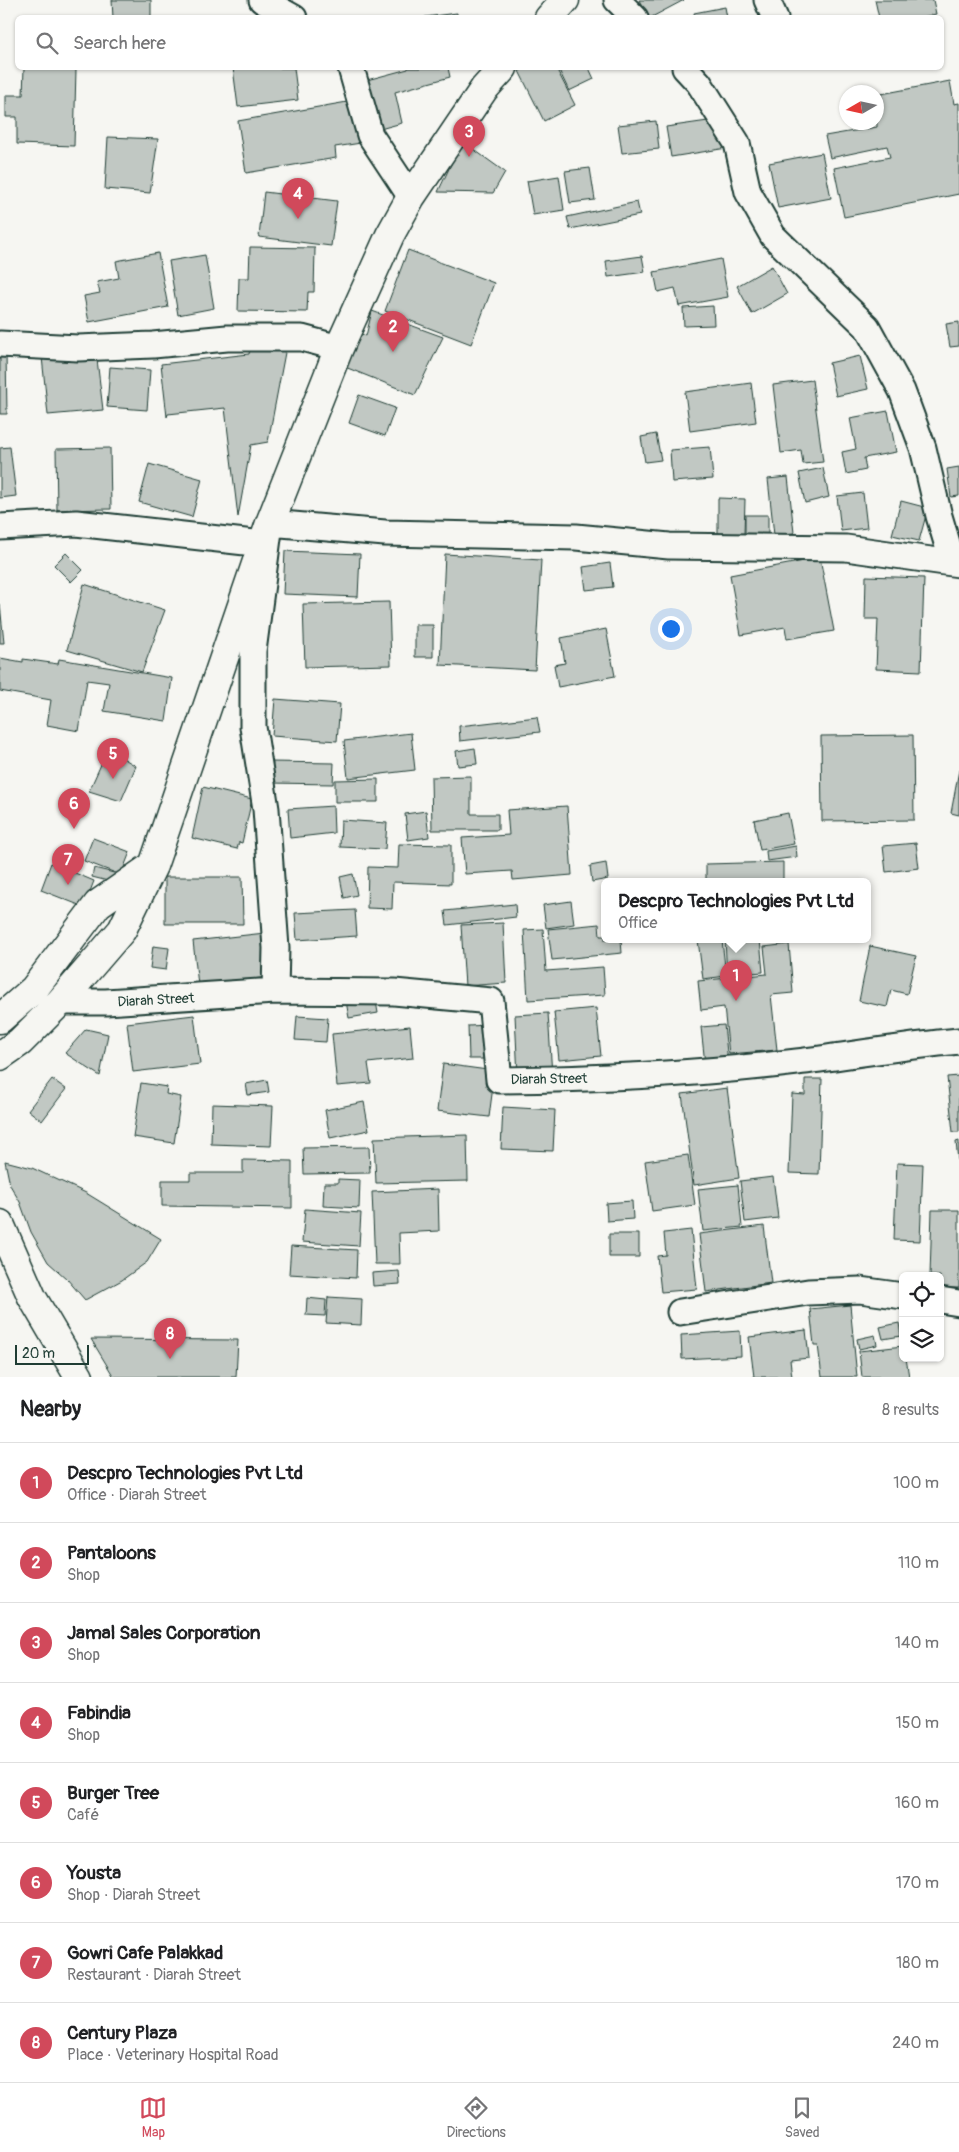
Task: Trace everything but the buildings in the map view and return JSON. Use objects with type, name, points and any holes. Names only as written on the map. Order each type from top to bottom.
[{"type":"main road","points":[[552,15],[565,0]]},
{"type":"main road","points":[[0,1056],[20,1042],[60,1002],[122,930],[152,866],[267,533],[339,348],[390,236],[411,197],[484,89],[501,70]]},
{"type":"main road","points":[[4,1012],[34,989],[98,904],[152,866]]},
{"type":"main road","points":[[0,1224],[32,1297]]},
{"type":"main road","points":[[0,1254],[32,1297],[79,1377]]},
{"type":"main road","points":[[0,1274],[32,1297]]},
{"type":"street","points":[[262,0],[289,15]]},
{"type":"street","points":[[617,0],[632,15]]},
{"type":"street","points":[[767,0],[774,15]]},
{"type":"street","points":[[352,70],[370,135],[411,197]]},
{"type":"street","points":[[0,527],[76,523],[267,533],[385,533],[576,537],[669,546],[846,548],[956,563],[939,516],[923,448],[902,391],[867,326],[773,236],[748,192],[737,143],[700,83],[687,70]]},
{"type":"street","points":[[0,344],[78,348],[153,345],[227,338],[302,338],[339,348]]},
{"type":"street","points":[[267,533],[253,651],[253,718],[266,809],[276,948],[276,991]]},
{"type":"street","name":"Diarah Street","points":[[60,1002],[152,1000],[276,991],[394,992],[491,1001],[499,1080],[668,1075],[796,1062],[959,1041]]},
{"type":"street","points":[[680,1312],[808,1292],[860,1290],[899,1295]]},
{"type":"street","points":[[944,1301],[959,1303]]},
{"type":"place","name":"Jamal Sales Corporation","points":[[469,157]]},
{"type":"place","name":"Fabindia","points":[[298,219]]},
{"type":"place","name":"Pantaloons","points":[[393,352]]},
{"type":"place","name":"Burger Tree","points":[[113,779]]},
{"type":"place","name":"Yousta","points":[[74,829]]},
{"type":"place","name":"Gowri Cafe Palakkad","points":[[68,885]]},
{"type":"place","name":"Descpro Technologies Pvt Ltd","points":[[736,1001]]},
{"type":"place","name":"Century Plaza","points":[[170,1359]]}]
